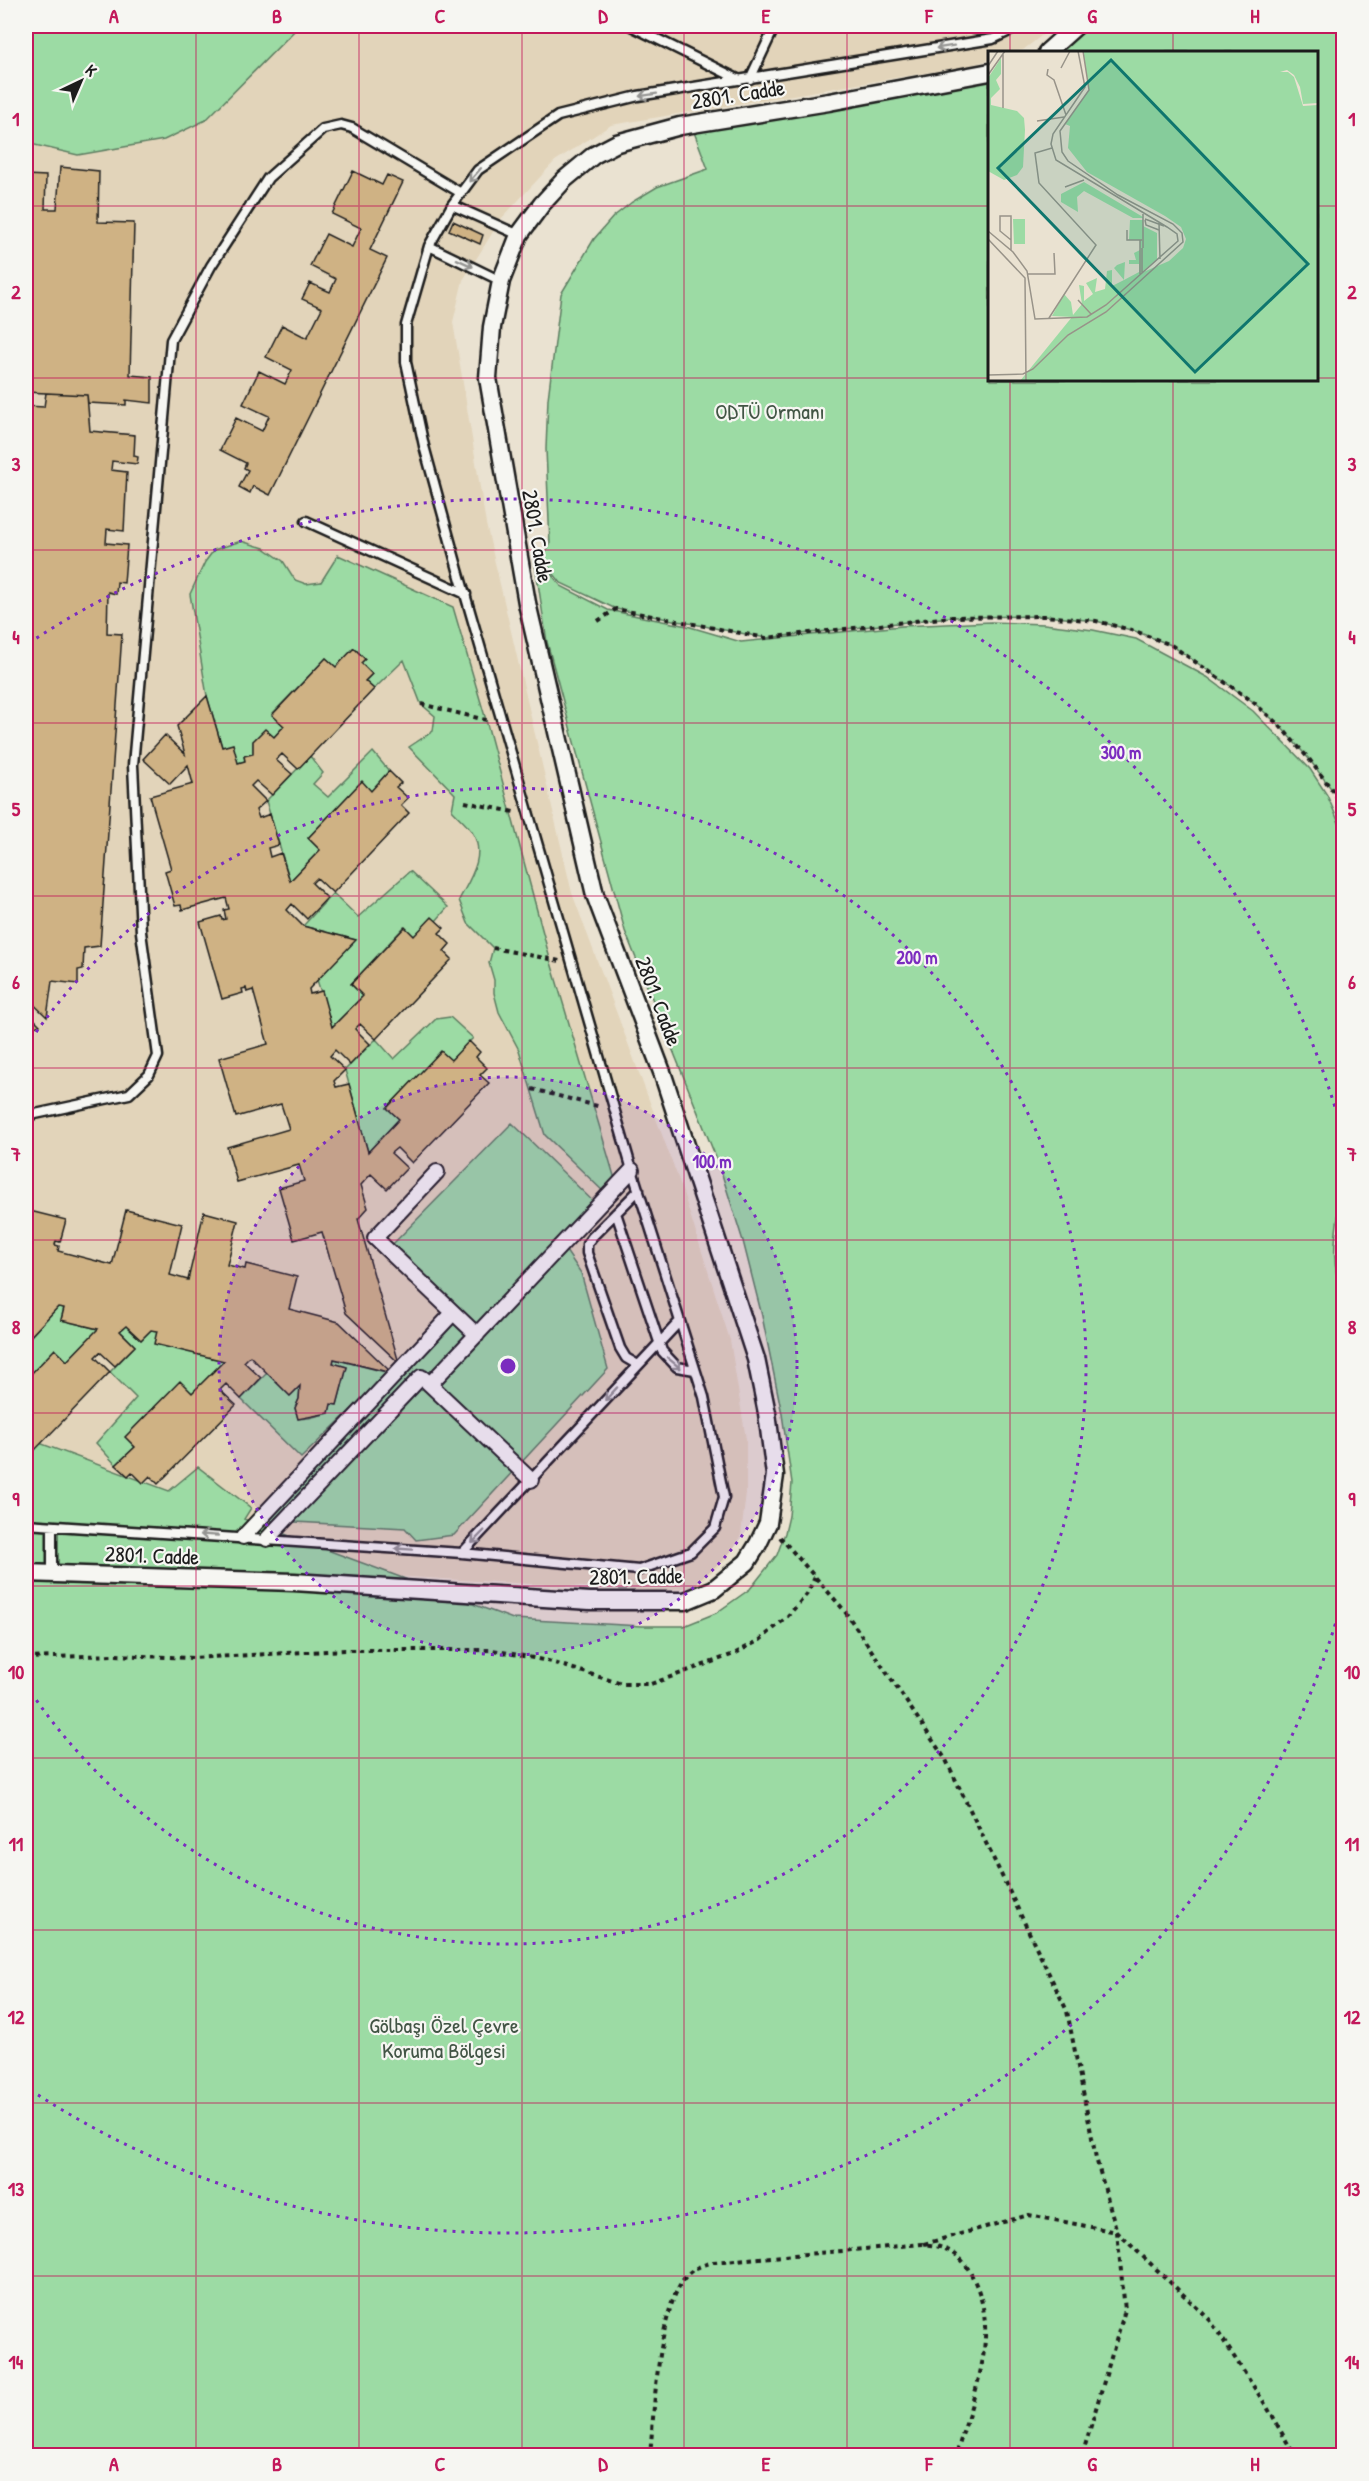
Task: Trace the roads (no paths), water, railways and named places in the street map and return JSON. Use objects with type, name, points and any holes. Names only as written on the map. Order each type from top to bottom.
[{"type":"street","points":[[1048,51],[1076,26]]},
{"type":"street","name":"2801. Cadde","points":[[26,1573],[294,1582],[590,1601],[685,1601],[714,1589],[739,1569],[752,1553],[768,1523],[776,1475],[756,1359],[662,1072],[595,895],[527,603],[488,378],[492,327],[501,281],[519,235],[565,179],[594,155],[617,143],[680,126],[829,102],[988,72]]},
{"type":"street","points":[[267,1539],[425,1381],[477,1335],[632,1170]]},
{"type":"street","points":[[437,1172],[375,1238],[477,1335]]},
{"type":"street","points":[[243,1537],[453,1313]]},
{"type":"street","points":[[406,1363],[531,1480]]},
{"type":"lane","points":[[632,26],[740,80]]},
{"type":"lane","points":[[750,79],[775,26]]},
{"type":"lane","points":[[26,1524],[462,1553],[639,1570],[691,1552],[715,1528],[724,1497],[704,1397],[632,1170],[424,446],[406,362],[406,325],[429,246],[452,205],[478,170],[558,116],[638,96],[993,39],[1020,26]]},
{"type":"lane","points":[[26,1116],[129,1094],[149,1075],[158,1056],[141,932],[133,765],[171,340],[211,266],[268,178],[323,129],[341,125],[352,128],[461,193]]},
{"type":"lane","points":[[452,205],[519,235]]},
{"type":"lane","points":[[429,246],[501,281]]},
{"type":"lane","points":[[306,521],[466,594]]},
{"type":"lane","points":[[638,1365],[626,1358],[620,1348],[599,1295],[587,1253],[587,1244],[639,1190]]},
{"type":"lane","points":[[616,1213],[660,1344],[670,1362],[677,1367],[695,1370]]},
{"type":"lane","points":[[462,1553],[680,1321]]},
{"type":"lane","points":[[52,1526],[52,1573]]},
{"type":"park label","name":"ODTÜ Ormanı","points":[[770,411]]},
{"type":"park label","name":"Gölbaşı Özel Çevre Koruma Bölgesi","points":[[444,2038]]}]
